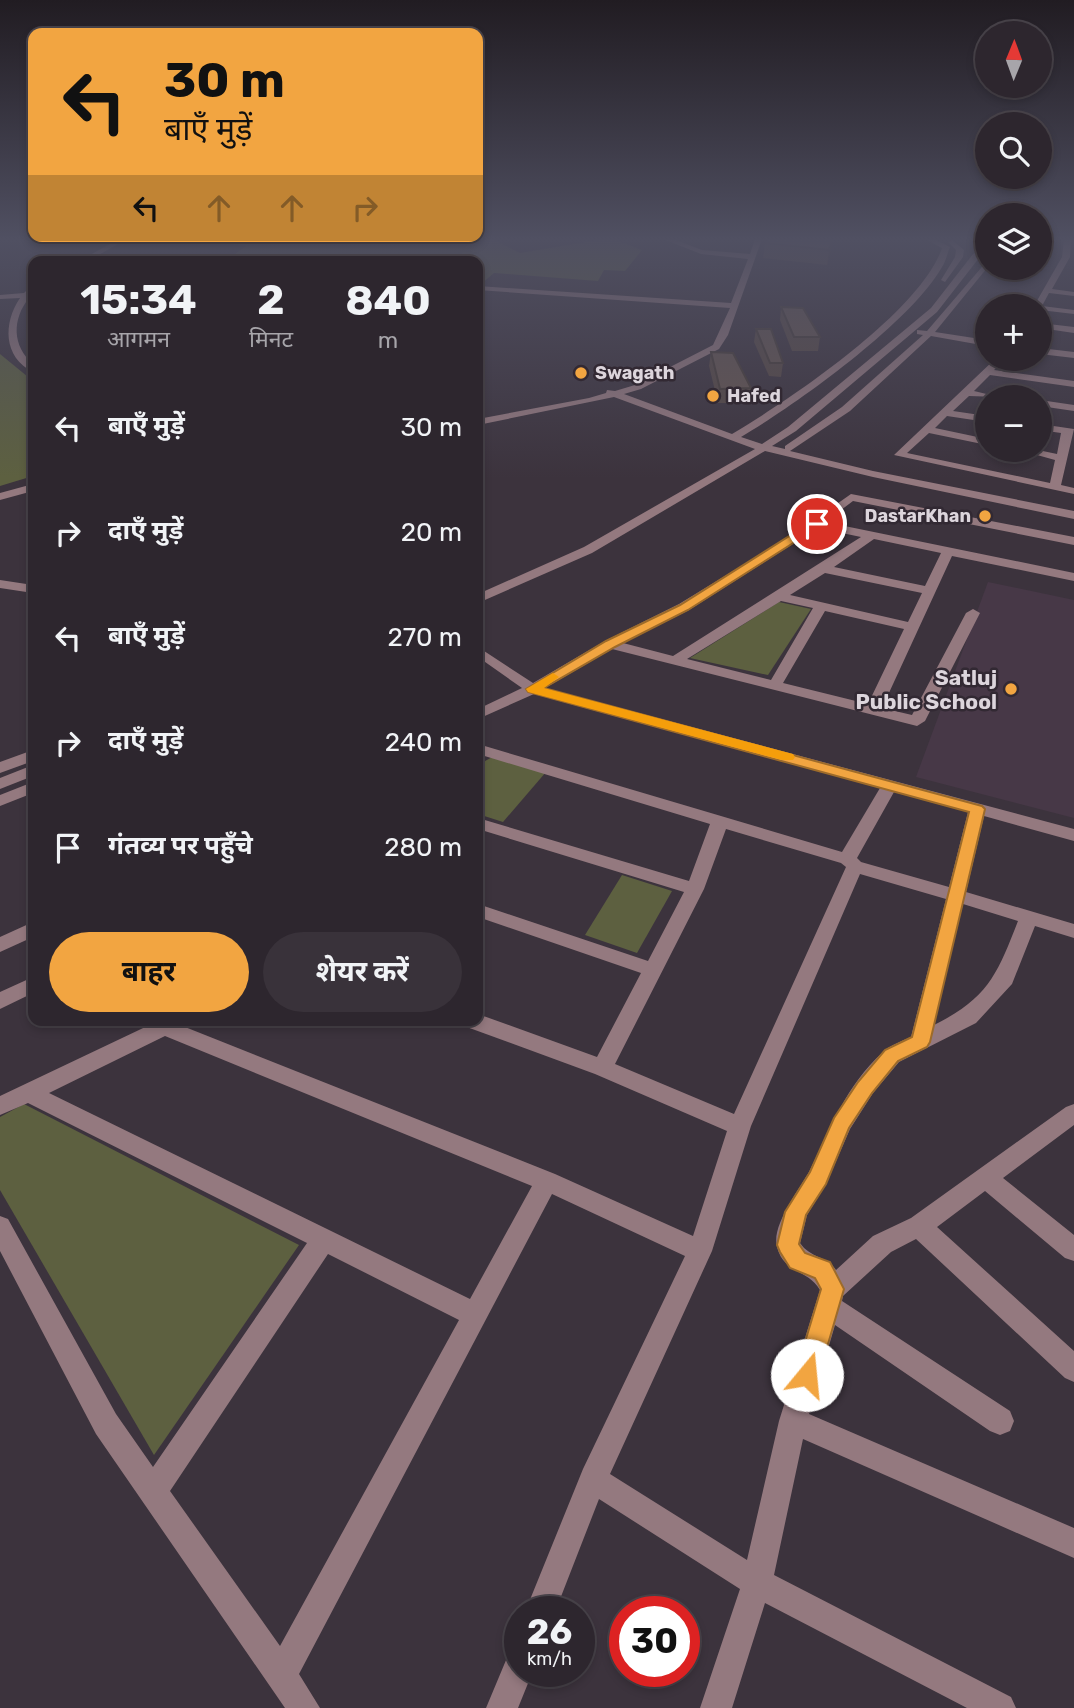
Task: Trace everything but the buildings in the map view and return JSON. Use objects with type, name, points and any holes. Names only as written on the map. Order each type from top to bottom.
[{"type":"street","points":[[14,319],[11,341],[16,353],[28,364]]},
{"type":"street","points":[[20,319],[19,341],[28,358]]},
{"type":"street","points":[[483,419],[590,401],[638,387],[716,347],[726,319]]},
{"type":"street","points":[[737,437],[819,380],[891,319]]},
{"type":"street","points":[[483,597],[588,550],[759,444],[840,391],[914,319]]},
{"type":"street","points":[[905,329],[921,319]]},
{"type":"street","points":[[789,448],[846,409],[929,334],[942,319]]},
{"type":"street","points":[[1052,327],[1074,330]]},
{"type":"street","points":[[905,329],[975,341]]},
{"type":"street","points":[[1052,352],[1074,355]]},
{"type":"street","points":[[1074,384],[987,372],[899,455],[1074,491]]},
{"type":"street","points":[[617,392],[759,444],[873,474],[1074,513]]},
{"type":"street","points":[[967,393],[975,394]]},
{"type":"street","points":[[1052,405],[1074,407]]},
{"type":"street","points":[[945,413],[975,417]]},
{"type":"street","points":[[927,429],[975,439]]},
{"type":"street","points":[[1052,429],[1070,431],[1055,487]]},
{"type":"street","points":[[483,585],[578,544],[759,444],[789,448],[876,470],[1074,513]]},
{"type":"street","points":[[1052,456],[1061,458]]},
{"type":"street","points":[[0,494],[28,486]]},
{"type":"street","points":[[483,713],[533,689],[610,644],[684,607],[817,524],[851,497],[1074,541]]},
{"type":"street","points":[[817,524],[1074,577]]},
{"type":"street","points":[[676,660],[823,569],[872,535]]},
{"type":"street","points":[[873,710],[948,551]]},
{"type":"street","points":[[823,569],[929,591]]},
{"type":"street","points":[[0,577],[28,581]]},
{"type":"street","points":[[0,584],[28,588]]},
{"type":"street","points":[[776,596],[913,627]]},
{"type":"street","points":[[775,685],[821,606]]},
{"type":"street","points":[[610,644],[917,721],[972,613]]},
{"type":"street","points":[[483,654],[533,689],[1074,835]]},
{"type":"street","points":[[483,753],[720,821],[1074,931]]},
{"type":"street","points":[[0,768],[28,757]]},
{"type":"street","points":[[0,783],[28,772]]},
{"type":"street","points":[[546,1596],[593,1479],[699,1251],[740,1126],[851,862],[890,784]]},
{"type":"street","points":[[0,801],[28,789]]},
{"type":"street","points":[[920,1042],[977,809]]},
{"type":"street","points":[[601,1068],[695,889],[720,821]]},
{"type":"street","points":[[483,825],[695,889]]},
{"type":"street","points":[[483,912],[653,970]]},
{"type":"street","points":[[1000,1421],[830,1297],[822,1270],[798,1261],[788,1245],[796,1212],[818,1177],[841,1124],[865,1087],[891,1056],[969,1017],[1005,979],[1029,918]]},
{"type":"street","points":[[0,946],[28,932]]},
{"type":"street","points":[[0,1001],[28,987]]},
{"type":"street","points":[[483,1024],[601,1068],[740,1126]]},
{"type":"street","points":[[0,1106],[169,1026]]},
{"type":"street","points":[[178,1026],[547,1181],[699,1251]]},
{"type":"street","points":[[27,1092],[475,1315]]},
{"type":"street","points":[[716,1708],[757,1583],[793,1421],[830,1297],[882,1244],[919,1226],[1074,1113]]},
{"type":"street","points":[[985,1177],[1074,1250]]},
{"type":"street","points":[[282,1674],[547,1181]]},
{"type":"street","points":[[919,1226],[1074,1369]]},
{"type":"street","points":[[0,1227],[106,1423],[304,1708]]},
{"type":"street","points":[[152,1492],[323,1240]]},
{"type":"street","points":[[793,1421],[1074,1543]]},
{"type":"street","points":[[593,1479],[757,1583],[1000,1708]]},
{"type":"street","points":[[502,1708],[511,1687]]},
{"type":"shaded area","name":"Satluj Public School","points":[[988,582],[1074,600],[1074,818],[916,777]]},
{"type":"green space","points":[[0,354],[28,377],[28,478],[0,486]]},
{"type":"green space","points":[[779,602],[811,609],[768,675],[690,658]]},
{"type":"green space","points":[[494,756],[546,772],[503,822],[483,816],[483,762]]},
{"type":"green space","points":[[622,875],[672,891],[637,953],[585,935]]},
{"type":"green space","points":[[24,1104],[299,1245],[154,1455],[0,1190],[0,1117]]},
{"type":"slow traffic","points":[[553,677],[533,689],[787,757]]},
{"type":"place","name":"Swagath","points":[[581,373]]},
{"type":"place","name":"Hafed","points":[[713,396]]},
{"type":"place","name":"DastarKhan","points":[[985,516]]},
{"type":"place","name":"Satluj Public School","points":[[1011,689]]},
{"type":"route","points":[[807,1375],[833,1289],[822,1270],[798,1261],[788,1245],[796,1212],[818,1177],[841,1124],[865,1087],[891,1056],[920,1042],[977,809],[533,689],[610,644],[684,607],[817,524]]}]
